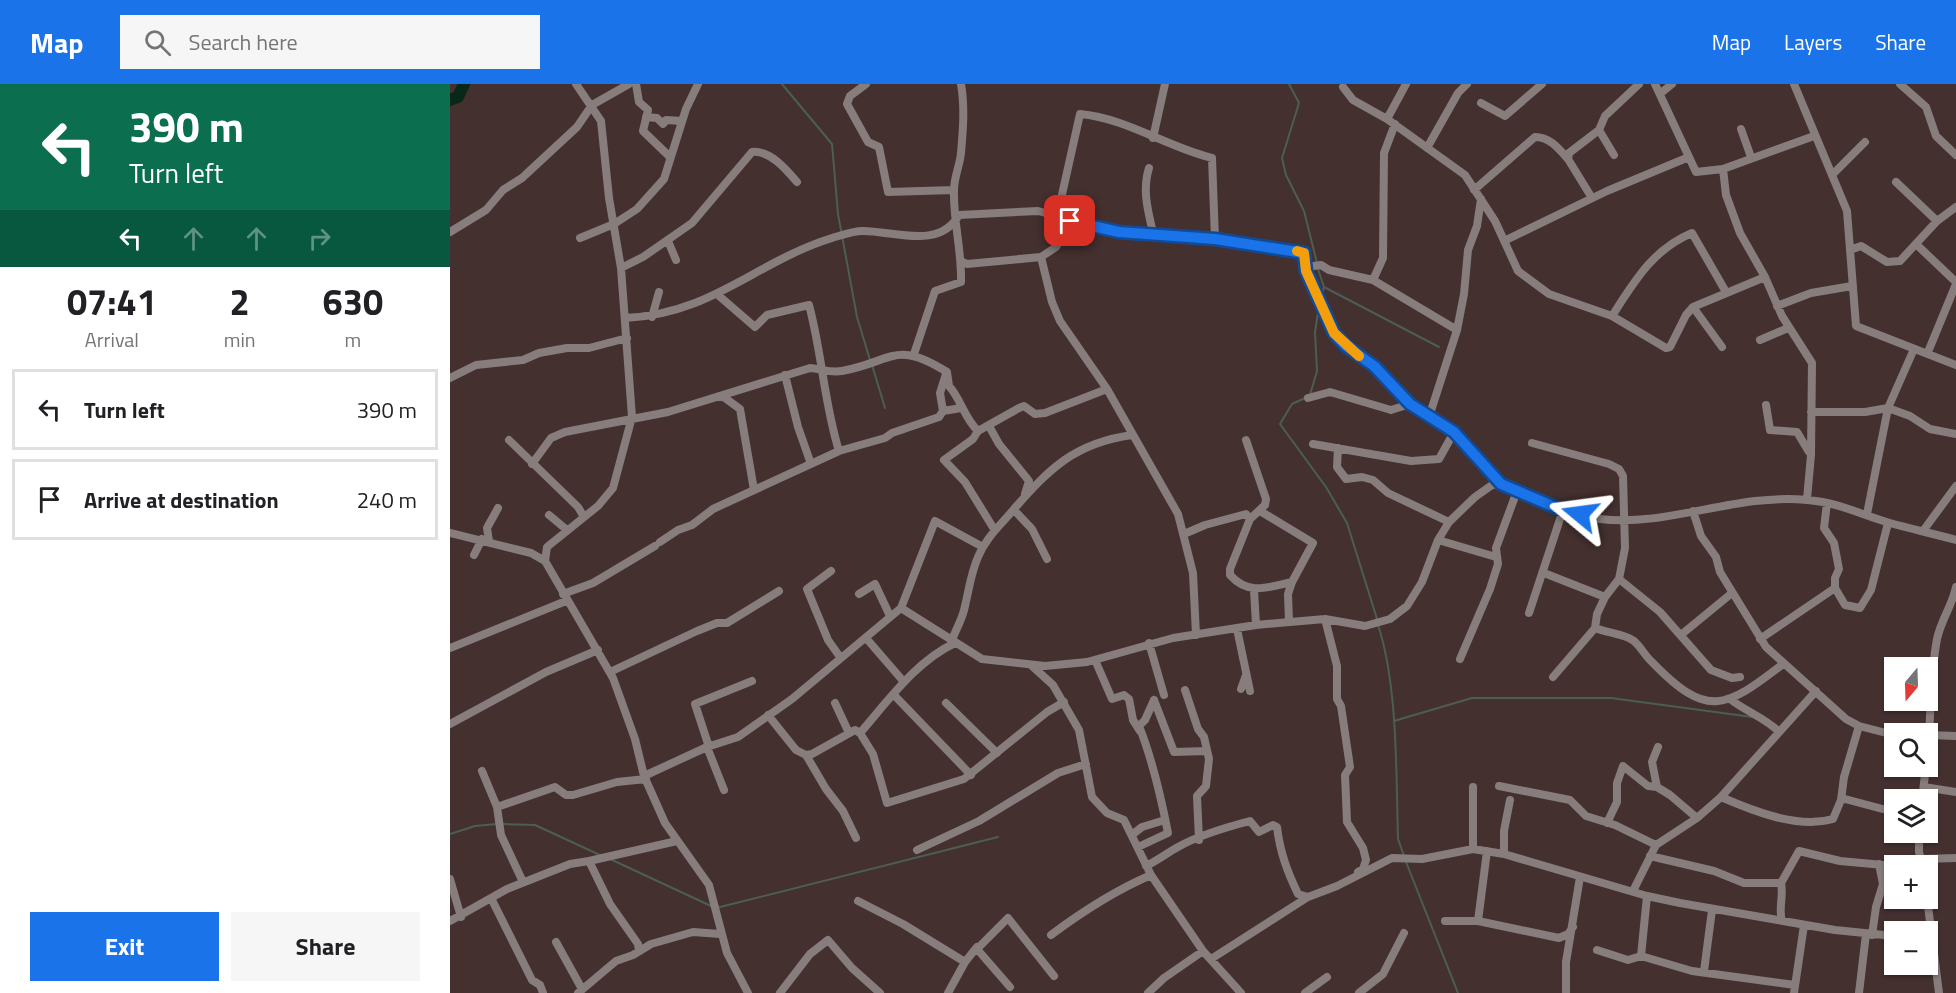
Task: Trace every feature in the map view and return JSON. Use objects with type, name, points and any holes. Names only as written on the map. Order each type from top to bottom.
[{"type":"street","points":[[531,553],[548,547],[598,506],[613,488],[632,417],[621,268],[601,121],[576,84]]},
{"type":"street","points":[[450,232],[486,210],[503,190],[522,178],[577,127],[592,105],[628,84]]},
{"type":"street","points":[[636,84],[639,102],[648,110],[643,131],[670,157]]},
{"type":"street","points":[[580,238],[614,224],[637,209],[664,179],[682,121],[698,84]]},
{"type":"street","points":[[866,84],[850,96],[847,104],[868,142],[879,147],[888,192],[954,190]]},
{"type":"street","points":[[914,354],[934,291],[961,282],[954,190],[961,153],[964,111],[961,84]]},
{"type":"street","points":[[1153,138],[1165,84]]},
{"type":"street","points":[[1373,280],[1383,258],[1384,153],[1391,122],[1406,84]]},
{"type":"street","points":[[1427,148],[1458,93],[1467,84]]},
{"type":"street","points":[[1481,103],[1505,116],[1542,84]]},
{"type":"street","points":[[1568,159],[1569,153],[1599,130],[1605,116],[1639,84]]},
{"type":"street","points":[[1655,84],[1696,172],[1723,169],[1814,136]]},
{"type":"street","points":[[1661,93],[1672,84]]},
{"type":"street","points":[[1794,84],[1847,211],[1856,326],[1914,349],[1928,352],[1956,365]]},
{"type":"street","points":[[1900,84],[1926,107],[1936,136],[1956,155]]},
{"type":"street","points":[[1343,87],[1353,100],[1391,122],[1465,175],[1506,240],[1518,272],[1549,294],[1612,316],[1666,348],[1670,347],[1686,315],[1693,307],[1766,276]]},
{"type":"street","points":[[1057,217],[1080,114],[1105,117],[1194,155],[1212,158],[1215,239]]},
{"type":"street","points":[[646,117],[657,118],[663,124],[666,120],[682,121]]},
{"type":"street","points":[[1741,129],[1751,157]]},
{"type":"street","points":[[1599,130],[1614,155]]},
{"type":"street","points":[[1474,190],[1535,137],[1542,137],[1551,142],[1568,159],[1592,198]]},
{"type":"street","points":[[1832,175],[1865,142]]},
{"type":"street","points":[[621,268],[668,241],[692,223],[752,152],[758,152],[783,165],[797,182]]},
{"type":"street","points":[[1506,240],[1592,198],[1689,157]]},
{"type":"street","points":[[1149,168],[1145,180],[1146,199],[1153,233]]},
{"type":"street","points":[[1723,169],[1726,195],[1740,232],[1766,276],[1788,328],[1812,363],[1811,456],[1807,500]]},
{"type":"street","points":[[1896,182],[1938,221]]},
{"type":"street","points":[[1429,417],[1457,330],[1464,294],[1468,250],[1477,226],[1481,199]]},
{"type":"street","points":[[1850,250],[1861,246],[1893,263],[1900,261],[1938,221],[1956,207]]},
{"type":"street","points":[[625,318],[652,317],[678,311],[718,295],[816,243],[862,231],[901,237],[921,236],[947,230],[955,225],[959,214],[1038,211],[1082,225],[1119,232],[1215,239],[1300,251],[1304,253],[1306,267],[1334,333],[1350,350],[1374,366],[1410,404],[1454,432],[1501,484],[1563,510],[1597,519],[1624,520],[1664,517],[1767,499],[1807,500],[1827,503],[1867,514],[1888,523],[1956,540]]},
{"type":"street","points":[[961,261],[967,264],[1041,257],[1056,247],[1062,237],[1066,238],[1082,225]]},
{"type":"street","points":[[1612,316],[1641,271],[1659,252],[1692,233],[1726,292]]},
{"type":"street","points":[[668,241],[676,260]]},
{"type":"street","points":[[1917,245],[1956,283],[1928,352]]},
{"type":"street","points":[[1041,257],[1052,302],[1060,321],[1107,389],[1178,514],[1193,573],[1196,635]]},
{"type":"street","points":[[1306,267],[1322,265],[1329,270],[1373,280],[1457,330]]},
{"type":"street","points":[[1777,306],[1811,293],[1852,286]]},
{"type":"street","points":[[652,317],[659,292]]},
{"type":"street","points":[[718,295],[755,327],[766,315],[809,305],[823,369],[829,418],[839,451]]},
{"type":"street","points":[[1693,307],[1722,347]]},
{"type":"street","points":[[1760,340],[1788,328]]},
{"type":"street","points":[[450,378],[482,363],[523,360],[539,353],[567,348],[589,348],[627,338]]},
{"type":"street","points":[[1867,514],[1888,408],[1914,349]]},
{"type":"street","points":[[532,464],[551,438],[566,432],[632,417],[668,412],[810,368],[823,369],[828,373],[843,371],[876,359],[901,354],[914,354],[946,372],[950,386],[956,391],[961,408],[978,431]]},
{"type":"street","points":[[450,648],[593,583],[678,530],[692,525],[703,515],[754,490],[839,451],[885,438],[903,429],[939,417],[943,411],[940,393],[946,372]]},
{"type":"street","points":[[785,375],[798,427],[811,464]]},
{"type":"street","points":[[994,529],[965,482],[944,460],[973,439],[978,431],[1019,408],[1024,406],[1035,414],[1045,413],[1107,389]]},
{"type":"street","points":[[1308,398],[1330,392],[1391,410],[1410,404]]},
{"type":"street","points":[[718,396],[725,398],[740,409],[754,490]]},
{"type":"street","points":[[1766,405],[1770,430],[1797,432],[1811,456]]},
{"type":"street","points":[[943,411],[961,408]]},
{"type":"street","points":[[1811,412],[1865,412],[1888,408],[1910,416],[1930,429],[1956,434]]},
{"type":"street","points":[[989,426],[999,444],[1029,481],[1024,497]]},
{"type":"street","points":[[1312,444],[1411,460],[1439,459],[1454,432]]},
{"type":"street","points":[[1801,437],[1811,433]]},
{"type":"street","points":[[860,733],[904,682],[939,651],[954,642],[965,607],[967,586],[979,554],[994,529],[1061,460],[1095,445],[1132,435]]},
{"type":"street","points":[[509,440],[578,507],[584,517]]},
{"type":"street","points":[[1246,440],[1266,499],[1265,505],[1250,519],[1230,569],[1230,575],[1246,588],[1254,591],[1292,582]]},
{"type":"street","points":[[1532,443],[1568,451],[1619,469],[1623,476],[1624,561],[1619,579],[1605,597],[1597,614],[1595,628],[1553,677]]},
{"type":"street","points":[[1338,448],[1336,467],[1346,479],[1362,477],[1373,480],[1388,493],[1449,522]]},
{"type":"street","points":[[1031,665],[1045,666],[1095,660],[1149,643],[1256,626],[1325,619],[1365,626],[1399,614],[1422,582],[1438,540],[1449,522],[1492,485],[1501,484]]},
{"type":"street","points":[[1923,531],[1956,486]]},
{"type":"street","points":[[1460,659],[1490,589],[1498,564],[1496,548],[1517,491]]},
{"type":"street","points":[[1827,503],[1824,528],[1834,543],[1839,568],[1835,578],[1835,588],[1845,605],[1860,608],[1871,590],[1888,523]]},
{"type":"street","points":[[474,555],[485,540],[487,528],[498,507]]},
{"type":"street","points":[[1014,510],[1032,529],[1047,559]]},
{"type":"street","points":[[1529,613],[1563,510]]},
{"type":"street","points":[[1260,511],[1313,543],[1288,594],[1289,622]]},
{"type":"street","points":[[1694,511],[1701,536],[1716,557],[1720,572],[1760,639],[1783,664],[1846,719],[1859,726],[1884,732]]},
{"type":"street","points":[[1184,534],[1234,516],[1246,514],[1250,519]]},
{"type":"street","points":[[549,515],[567,530]]},
{"type":"street","points":[[497,807],[555,787],[566,795],[573,795],[616,782],[645,777],[708,747],[738,737],[792,699],[902,608],[935,521],[981,546]]},
{"type":"street","points":[[450,533],[531,553],[545,561],[610,672],[626,710],[645,777],[665,823],[709,885],[720,934],[727,953],[748,993]]},
{"type":"street","points":[[1438,540],[1496,557]]},
{"type":"street","points":[[545,561],[548,547]]},
{"type":"street","points":[[831,571],[807,589],[828,640],[840,657]]},
{"type":"street","points":[[1544,573],[1605,597]]},
{"type":"street","points":[[1619,579],[1660,612],[1682,634],[1683,640],[1711,670],[1732,678],[1740,677]]},
{"type":"street","points":[[859,594],[875,584],[890,616]]},
{"type":"street","points":[[1930,723],[1937,641],[1942,620],[1955,600],[1956,587]]},
{"type":"street","points":[[1760,639],[1835,588]]},
{"type":"street","points":[[610,672],[696,631],[717,623],[727,623],[779,591]]},
{"type":"street","points":[[1254,591],[1256,626]]},
{"type":"street","points":[[1682,634],[1732,593]]},
{"type":"street","points":[[902,608],[982,659],[1025,662],[1053,685],[1079,730],[1092,797],[1107,813],[1124,820],[1133,834],[1146,866],[1203,951],[1241,993]]},
{"type":"street","points":[[1211,959],[1308,897],[1337,886],[1363,869],[1366,860],[1363,848],[1347,822],[1345,805],[1348,785],[1345,775],[1350,767],[1341,706],[1337,699],[1337,666],[1325,619]]},
{"type":"street","points":[[1595,628],[1632,639],[1651,662],[1694,699],[1711,702],[1730,699],[1752,688],[1783,664]]},
{"type":"street","points":[[1237,629],[1244,653],[1245,690]]},
{"type":"street","points":[[866,638],[904,682]]},
{"type":"street","points":[[1149,643],[1164,695]]},
{"type":"street","points":[[450,724],[546,672],[598,650]]},
{"type":"street","points":[[1095,660],[1112,699],[1124,695],[1129,699],[1133,720],[1142,734]]},
{"type":"street","points":[[724,790],[694,704],[752,681]]},
{"type":"street","points":[[1185,690],[1207,751],[1208,781],[1197,796],[1199,840]]},
{"type":"street","points":[[1633,891],[1656,844],[1697,818],[1721,797],[1816,691]]},
{"type":"street","points":[[894,695],[971,775]]},
{"type":"street","points":[[1730,699],[1752,716],[1771,723],[1779,732]]},
{"type":"street","points":[[1138,847],[1166,835],[1153,760],[1139,726],[1145,720],[1154,700],[1174,752],[1207,751]]},
{"type":"street","points":[[806,755],[812,754],[855,730],[860,733],[873,754],[887,803],[952,785],[971,775],[1047,712],[1064,702]]},
{"type":"street","points":[[835,703],[849,734]]},
{"type":"street","points":[[946,703],[997,753]]},
{"type":"street","points":[[768,715],[796,750],[806,755],[826,789],[843,811],[855,838]]},
{"type":"street","points":[[1721,797],[1757,812],[1785,819],[1825,821],[1833,819],[1841,800],[1844,777],[1859,726]]},
{"type":"street","points":[[1938,740],[1956,736]]},
{"type":"street","points":[[1657,787],[1652,762],[1658,747]]},
{"type":"street","points":[[917,850],[979,822],[1058,773],[1086,764]]},
{"type":"street","points":[[1607,823],[1617,802],[1617,783],[1623,766],[1648,786],[1657,787],[1697,818]]},
{"type":"street","points":[[482,771],[497,807],[501,835],[523,882]]},
{"type":"street","points":[[1925,777],[1924,787],[1956,792]]},
{"type":"street","points":[[1498,786],[1570,800],[1586,816],[1656,844]]},
{"type":"street","points":[[1473,787],[1473,849]]},
{"type":"street","points":[[1504,854],[1504,831],[1510,800]]},
{"type":"street","points":[[1841,800],[1884,810]]},
{"type":"street","points":[[1133,834],[1142,827],[1165,820]]},
{"type":"street","points":[[1146,866],[1165,857],[1178,847],[1228,826],[1250,820],[1259,832],[1275,825],[1280,838],[1285,870],[1298,894],[1308,897]]},
{"type":"street","points":[[450,921],[523,882],[570,864],[677,842]]},
{"type":"street","points":[[1353,876],[1392,858],[1422,859],[1473,849],[1504,854],[1580,878],[1712,910],[1884,935]]},
{"type":"street","points":[[1478,921],[1487,851]]},
{"type":"street","points":[[1782,921],[1780,916],[1784,895],[1781,883],[1799,851],[1840,861],[1884,865]]},
{"type":"street","points":[[1650,856],[1714,871],[1743,883],[1781,883]]},
{"type":"street","points":[[1938,857],[1956,858]]},
{"type":"street","points":[[588,861],[610,904],[638,944],[639,951]]},
{"type":"street","points":[[1859,993],[1869,934],[1883,884],[1879,864]]},
{"type":"street","points":[[1051,935],[1079,913],[1116,890],[1151,874]]},
{"type":"street","points":[[1566,993],[1565,970],[1580,878]]},
{"type":"street","points":[[450,879],[461,916]]},
{"type":"street","points":[[1641,956],[1647,896]]},
{"type":"street","points":[[491,898],[531,980],[540,985],[543,993]]},
{"type":"street","points":[[858,901],[903,924],[965,962]]},
{"type":"street","points":[[1704,971],[1712,910]]},
{"type":"street","points":[[948,993],[965,962],[977,947],[1008,918],[1054,976]]},
{"type":"street","points":[[1445,921],[1478,921],[1559,938],[1568,934],[1573,927]]},
{"type":"street","points":[[1597,950],[1628,960],[1641,956],[1660,963],[1794,989],[1804,925]]},
{"type":"street","points":[[556,942],[580,991],[616,961],[669,937],[693,932],[720,934]]},
{"type":"street","points":[[1359,993],[1383,974],[1404,933]]},
{"type":"street","points":[[780,993],[810,954],[828,940],[852,968],[880,993]]},
{"type":"street","points":[[977,947],[1010,987]]},
{"type":"street","points":[[1148,993],[1164,978],[1203,951]]},
{"type":"street","points":[[1936,975],[1939,993]]},
{"type":"street","points":[[1305,993],[1327,977]]},
{"type":"waterway","points":[[450,100],[458,97],[464,84]]},
{"type":"waterway","points":[[782,84],[832,144],[838,214],[857,317],[870,360]]},
{"type":"waterway","points":[[1289,84],[1299,103],[1282,158],[1286,175],[1304,211],[1317,263]]},
{"type":"waterway","points":[[1318,269],[1324,287],[1321,298]]},
{"type":"waterway","points":[[1324,287],[1439,347]]},
{"type":"waterway","points":[[1310,395],[1317,371],[1315,332],[1319,306]]},
{"type":"waterway","points":[[872,365],[885,408]]},
{"type":"waterway","points":[[1305,398],[1292,404],[1280,424],[1326,487],[1347,523],[1377,619]]},
{"type":"waterway","points":[[1378,625],[1385,649],[1393,702],[1398,839],[1404,856]]},
{"type":"waterway","points":[[1394,721],[1472,698],[1611,698],[1752,717]]},
{"type":"waterway","points":[[450,834],[475,826],[497,824]]},
{"type":"waterway","points":[[503,824],[535,825],[602,856]]},
{"type":"waterway","points":[[716,908],[998,837]]},
{"type":"waterway","points":[[610,859],[711,906]]},
{"type":"waterway","points":[[1406,862],[1458,993]]},
{"type":"slow traffic","points":[[1297,251],[1304,253],[1306,271],[1334,333],[1359,356]]},
{"type":"route","points":[[1070,221],[1128,234],[1153,233],[1215,239],[1304,253],[1306,271],[1334,333],[1346,346],[1374,366],[1410,404],[1454,432],[1501,484],[1557,508],[1580,514]]}]
